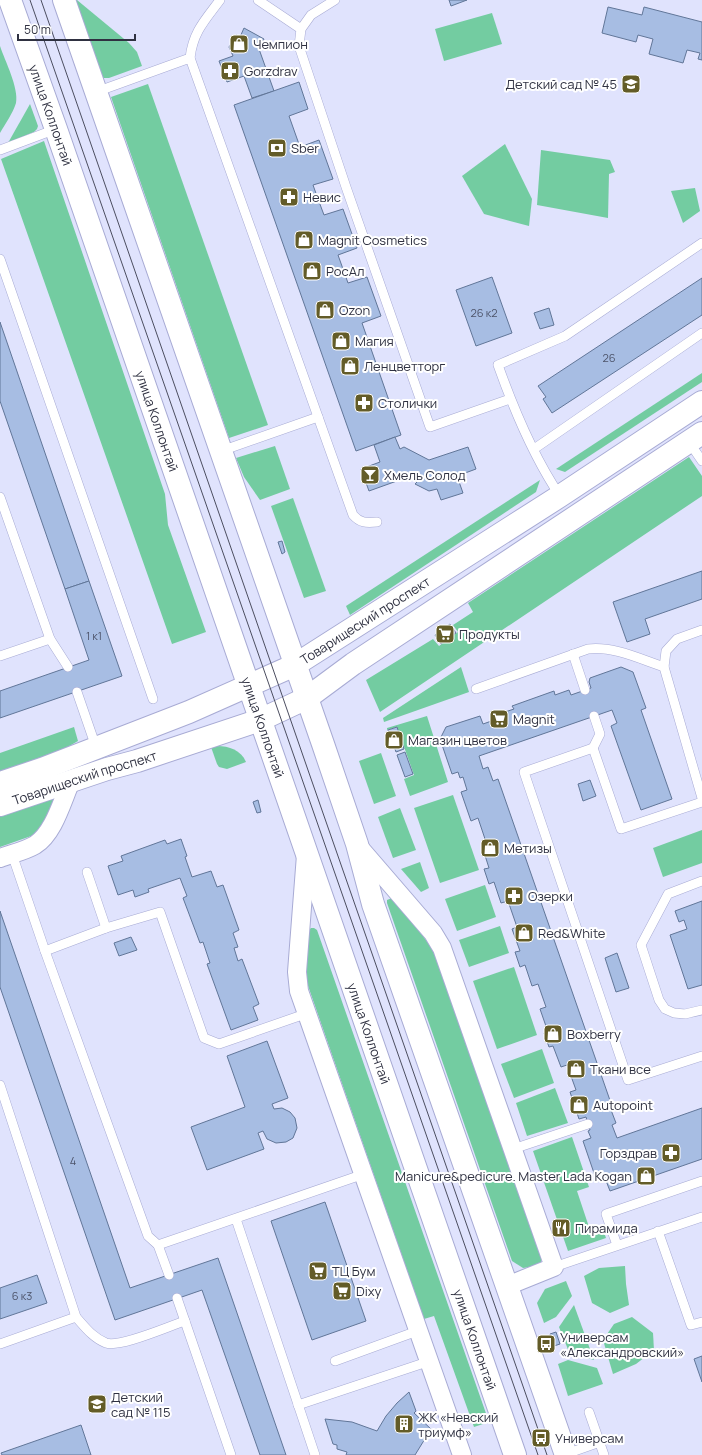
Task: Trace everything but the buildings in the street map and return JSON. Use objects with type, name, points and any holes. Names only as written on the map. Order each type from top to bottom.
[{"type":"main road","name":"улица Коллонтай","points":[[10,0],[515,1455]]},
{"type":"main road","points":[[64,0],[307,698],[356,844],[373,904],[566,1454]]},
{"type":"main road","name":"Товарищеский проспект","points":[[0,783],[189,712],[295,665],[560,496],[702,402]]},
{"type":"main road","name":"Товарищеский проспект","points":[[0,805],[107,769],[137,762],[260,720],[307,698],[353,664],[695,438]]},
{"type":"street","points":[[6,856],[34,845],[46,835],[71,781]]},
{"type":"street","points":[[356,844],[433,933],[440,944],[554,1267],[507,1286]]},
{"type":"street","points":[[306,854],[298,981],[299,991],[420,1330],[462,1455]]},
{"type":"lane","points":[[220,0],[197,31],[192,45],[190,58],[353,515],[358,521],[368,523],[377,522]]},
{"type":"lane","points":[[258,0],[301,29]]},
{"type":"lane","points":[[335,0],[311,15],[301,29],[299,46],[350,200],[430,427],[510,399]]},
{"type":"lane","points":[[96,92],[190,58]]},
{"type":"lane","points":[[0,150],[56,129]]},
{"type":"lane","points":[[560,496],[544,473],[510,399],[498,365],[565,336],[702,243]]},
{"type":"lane","points":[[0,259],[153,699]]},
{"type":"lane","points":[[534,450],[702,333]]},
{"type":"lane","points":[[221,452],[318,417]]},
{"type":"lane","points":[[695,438],[702,461]]},
{"type":"lane","points":[[0,498],[50,638],[68,667]]},
{"type":"lane","points":[[702,630],[676,639],[666,651],[664,667],[702,798]]},
{"type":"lane","points":[[0,656],[50,638]]},
{"type":"lane","points":[[476,689],[588,649],[609,649],[664,667]]},
{"type":"lane","points":[[573,654],[585,690]]},
{"type":"lane","points":[[77,692],[96,747]]},
{"type":"lane","points":[[594,716],[600,734],[593,748],[524,772],[628,1080],[702,1056]]},
{"type":"lane","points":[[593,748],[621,829],[702,802]]},
{"type":"lane","points":[[6,856],[45,951],[148,1236],[158,1245],[170,1275]]},
{"type":"lane","points":[[86,872],[106,928]]},
{"type":"lane","points":[[702,881],[668,894],[641,945],[659,1000],[666,1009],[674,1013],[685,1014],[702,1010]]},
{"type":"lane","points":[[45,951],[106,928],[160,912],[204,1038],[219,1044],[308,1013]]},
{"type":"lane","points":[[0,1086],[76,1317],[91,1335],[107,1344],[125,1342],[185,1321]]},
{"type":"lane","points":[[513,1149],[588,1124]]},
{"type":"lane","points":[[158,1245],[364,1174]]},
{"type":"lane","points":[[617,1245],[606,1214],[702,1181]]},
{"type":"lane","points":[[554,1267],[702,1217]]},
{"type":"lane","points":[[236,1219],[315,1455]]},
{"type":"lane","points":[[658,1231],[691,1325],[702,1322]]},
{"type":"lane","points":[[178,1298],[231,1455]]},
{"type":"lane","points":[[0,1344],[76,1317]]},
{"type":"lane","points":[[335,1361],[420,1330]]},
{"type":"lane","points":[[298,1405],[430,1361]]},
{"type":"lane","points":[[589,1412],[604,1455]]},
{"type":"lane","points":[[566,1454],[600,1442]]},
{"type":"green space","points":[[75,0],[77,0],[129,43],[137,52],[142,66],[109,78],[103,78]]},
{"type":"green space","points":[[492,13],[502,44],[444,61],[435,29]]},
{"type":"green space","points":[[0,46],[14,82],[16,103],[0,133]]},
{"type":"green space","points":[[148,84],[268,425],[229,438],[111,97]]},
{"type":"green space","points":[[30,104],[38,126],[37,129],[34,132],[8,143]]},
{"type":"green space","points":[[44,141],[165,494],[168,525],[206,632],[172,644],[1,159]]},
{"type":"green space","points":[[505,144],[532,199],[529,226],[484,214],[462,176]]},
{"type":"green space","points":[[541,150],[610,160],[615,172],[609,174],[608,218],[537,205]]},
{"type":"green space","points":[[695,188],[700,211],[683,223],[671,191]]},
{"type":"green space","points":[[702,373],[702,382],[565,472],[556,469]]},
{"type":"green space","points":[[275,446],[290,489],[260,500],[244,477],[236,458]]},
{"type":"green space","points":[[689,457],[702,476],[702,496],[380,712],[366,680],[433,639],[439,646],[458,632],[453,625],[473,612],[468,603]]},
{"type":"green space","points":[[540,480],[536,492],[350,615],[346,606]]},
{"type":"green space","points":[[293,498],[326,591],[304,598],[271,506]]},
{"type":"green space","points":[[461,667],[469,692],[384,722],[383,718]]},
{"type":"green space","points":[[427,716],[448,782],[410,796],[404,779],[414,775],[397,727],[387,730],[387,728]]},
{"type":"green space","points":[[74,727],[78,741],[47,759],[0,775],[0,753]]},
{"type":"green space","points":[[211,747],[226,747],[238,752],[246,762],[227,769],[219,767]]},
{"type":"green space","points":[[381,753],[396,796],[374,804],[359,761]]},
{"type":"green space","points":[[453,795],[479,870],[440,883],[414,808]]},
{"type":"green space","points":[[55,796],[45,823],[34,835],[0,847],[0,811]]},
{"type":"green space","points":[[400,808],[416,850],[393,858],[378,817]]},
{"type":"green space","points":[[702,830],[702,863],[663,877],[653,848]]},
{"type":"green space","points":[[420,862],[429,888],[421,892],[401,869]]},
{"type":"green space","points":[[485,885],[496,917],[457,931],[445,899]]},
{"type":"green space","points":[[392,898],[433,949],[541,1258],[541,1263],[523,1268],[512,1261],[387,903],[387,900]]},
{"type":"green space","points":[[500,926],[509,953],[469,967],[459,940]]},
{"type":"green space","points":[[311,928],[317,930],[489,1422],[474,1427],[434,1316],[424,1319],[306,980],[309,930]]},
{"type":"green space","points":[[514,967],[537,1035],[497,1049],[473,981]]},
{"type":"green space","points":[[542,1049],[554,1083],[514,1098],[501,1064]]},
{"type":"green space","points":[[555,1088],[568,1123],[527,1136],[516,1103]]},
{"type":"green space","points":[[572,1137],[589,1187],[577,1191],[592,1236],[604,1232],[606,1238],[568,1251],[533,1151]]},
{"type":"green space","points":[[625,1266],[629,1305],[610,1313],[592,1303],[584,1276],[599,1268]]},
{"type":"green space","points":[[566,1281],[572,1296],[556,1317],[544,1323],[537,1303],[545,1289]]},
{"type":"green space","points":[[574,1305],[594,1360],[569,1352],[559,1327]]},
{"type":"green space","points":[[632,1317],[653,1333],[654,1350],[636,1364],[613,1374],[603,1340],[614,1324]]},
{"type":"green space","points":[[568,1360],[597,1368],[603,1384],[568,1396],[558,1364]]},
{"type":"tram line","points":[[30,0],[538,1455]]},
{"type":"tram line","points":[[41,0],[547,1455]]},
{"type":"place","name":"Чемпион","points":[[239,44]]},
{"type":"place","name":"Gorzdrav","points":[[230,71]]},
{"type":"place","name":"Детский сад № 45","points":[[631,84]]},
{"type":"place","name":"Sber","points":[[277,148]]},
{"type":"place","name":"Невис","points":[[289,197]]},
{"type":"place","name":"Magnit Cosmetics","points":[[304,240]]},
{"type":"place","name":"РосАл","points":[[312,271]]},
{"type":"place","name":"Ozon","points":[[325,310]]},
{"type":"place","name":"Магия","points":[[341,341]]},
{"type":"place","name":"Ленцветторг","points":[[350,366]]},
{"type":"place","name":"Столички","points":[[364,403]]},
{"type":"place","name":"Хмель Солод","points":[[370,475]]},
{"type":"place","name":"Продукты","points":[[445,634]]},
{"type":"place","name":"Magnit","points":[[499,719]]},
{"type":"place","name":"Магазин цветов","points":[[394,740]]},
{"type":"place","name":"Метизы","points":[[490,848]]},
{"type":"place","name":"Озерки","points":[[514,896]]},
{"type":"place","name":"Red&White","points":[[524,933]]},
{"type":"place","name":"Boxberry","points":[[553,1034]]},
{"type":"place","name":"Ткани все","points":[[576,1069]]},
{"type":"place","name":"Autopoint","points":[[579,1105]]},
{"type":"place","name":"Горздрав","points":[[671,1153]]},
{"type":"place","name":"Manicure&pedicure. Master Lada Kogan","points":[[646,1176]]},
{"type":"place","name":"Пирамида","points":[[561,1228]]},
{"type":"place","name":"ТЦ Бум","points":[[318,1271]]},
{"type":"place","name":"Dixy","points":[[342,1291]]},
{"type":"place","name":"Универсам «Александровский»","points":[[546,1344]]},
{"type":"place","name":"Детский сад № 115","points":[[97,1404]]},
{"type":"place","name":"ЖК «Невский триумф»","points":[[404,1424]]},
{"type":"place","name":"Универсам","points":[[541,1438]]}]
